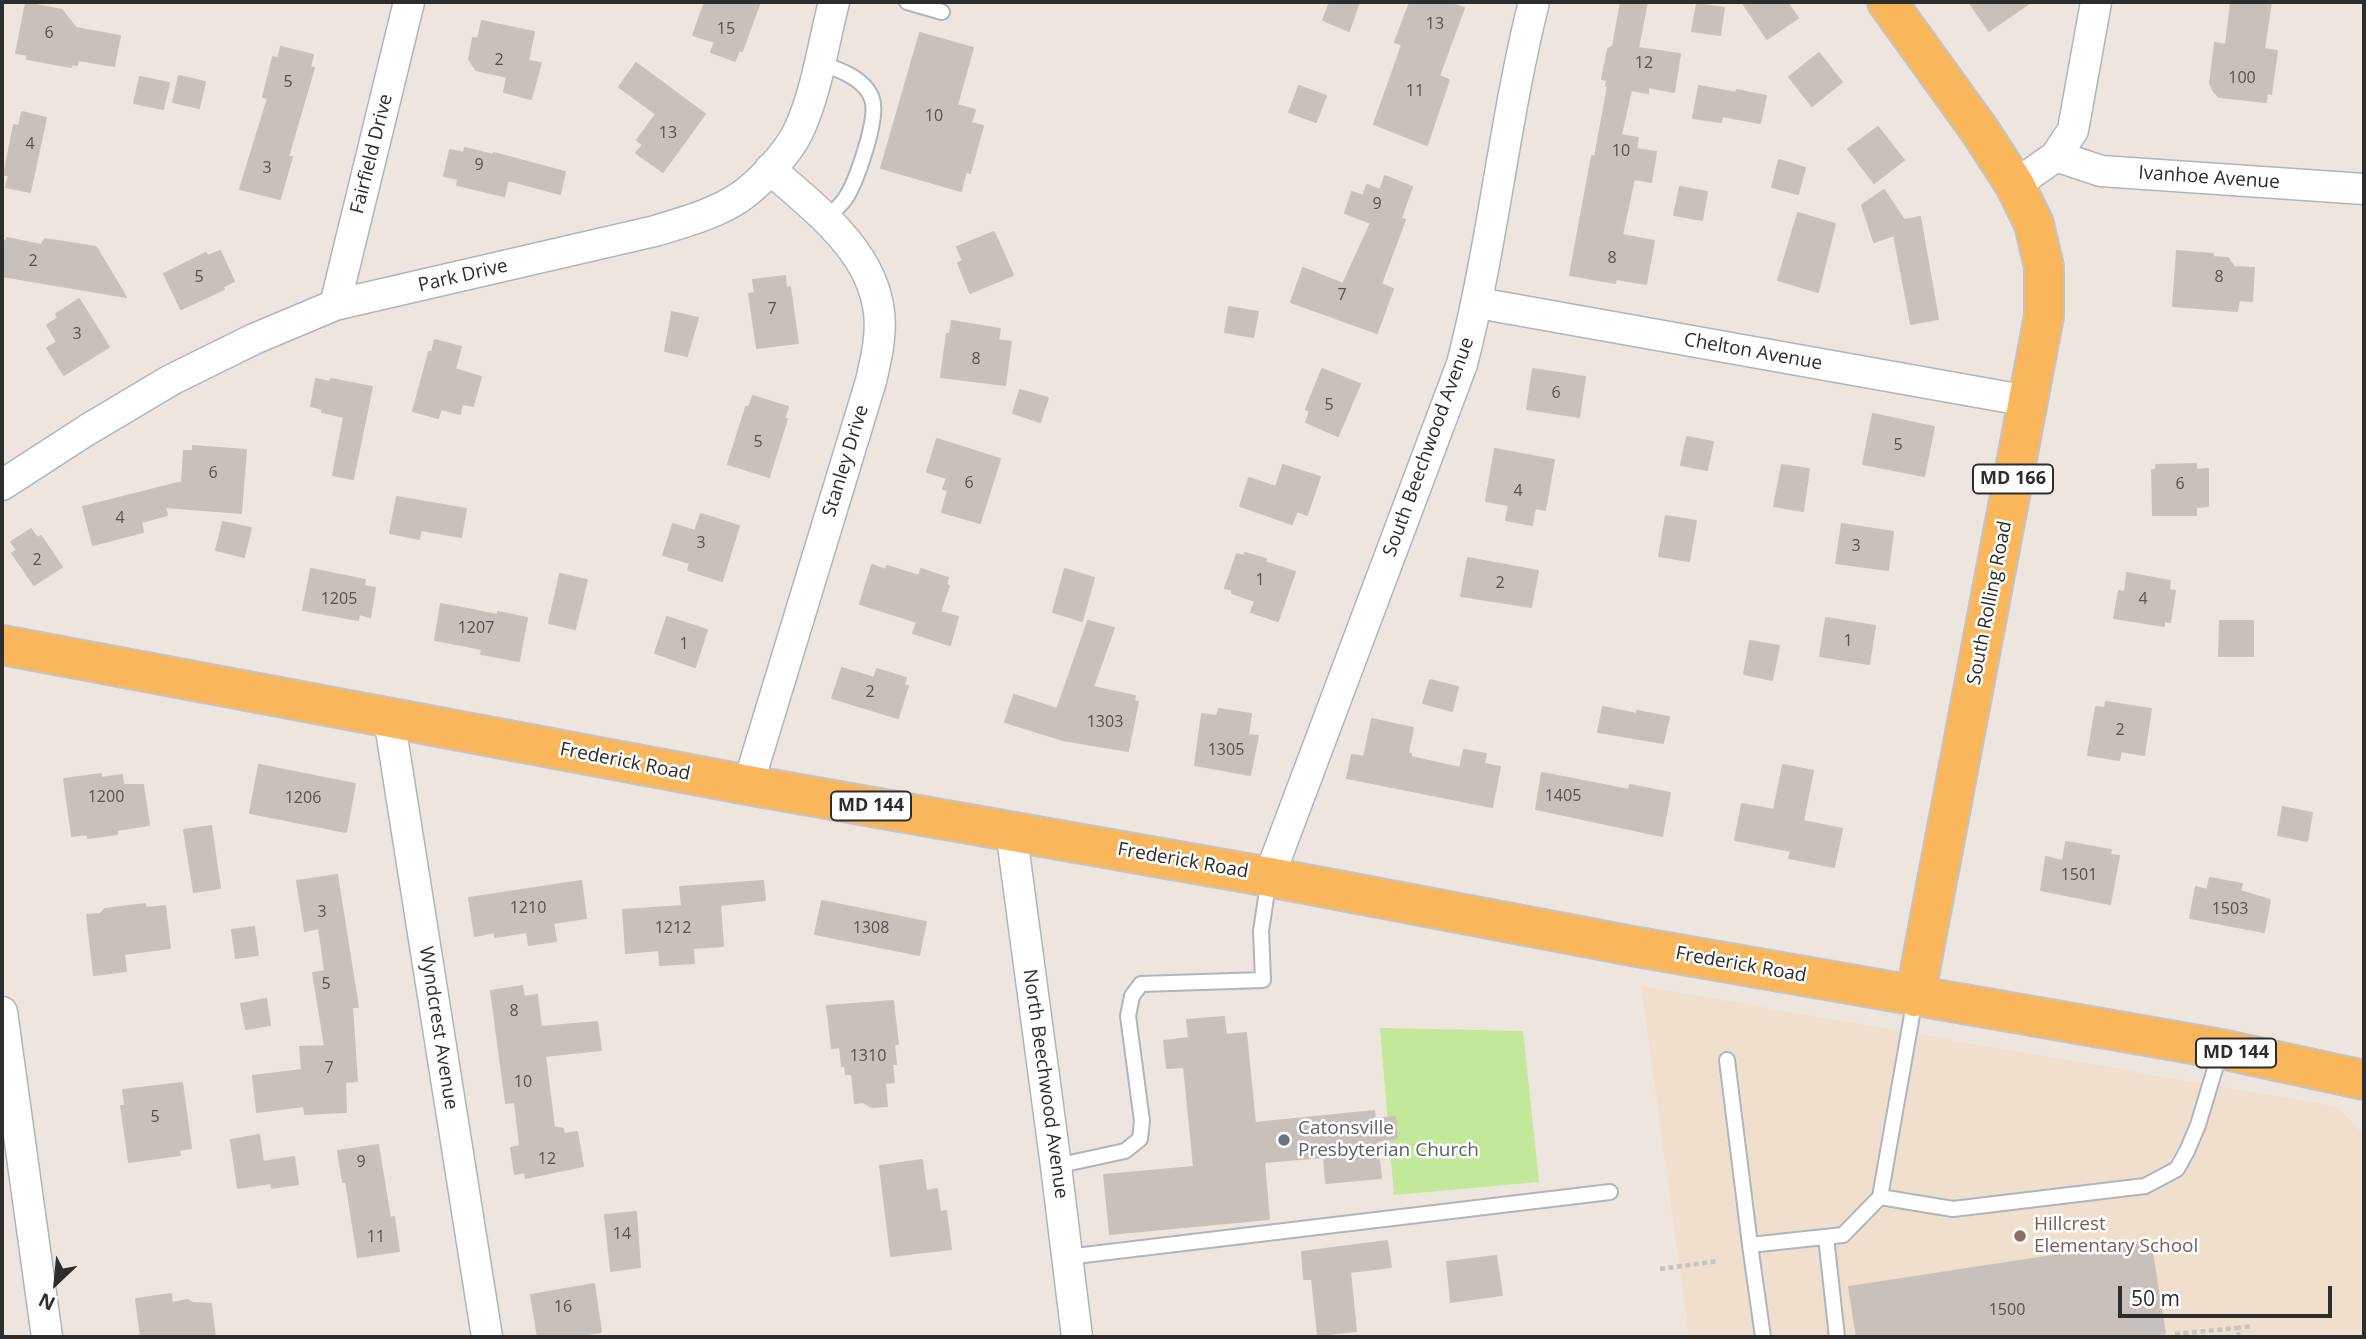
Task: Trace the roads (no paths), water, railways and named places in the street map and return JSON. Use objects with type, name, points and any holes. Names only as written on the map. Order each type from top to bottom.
[{"type":"main road","name":"South Rolling Road","points":[[1887,2],[1980,131],[2015,185],[2034,224],[2044,267],[2044,316],[1915,997]]},
{"type":"main road","name":"Frederick Road","points":[[2,645],[748,785],[1011,830],[1632,946],[2221,1049],[2364,1080]]},
{"type":"street","name":"Fairfield Drive","points":[[335,305],[409,2]]},
{"type":"street","name":"Park Drive","points":[[2,485],[171,380],[254,339],[335,305],[655,232],[703,216],[741,196],[770,169],[797,134],[834,2]]},
{"type":"street","name":"South Beechwood Avenue","points":[[1269,877],[1462,364],[1478,303],[1520,56],[1534,2]]},
{"type":"street","points":[[2015,185],[2056,156],[2073,131],[2096,2]]},
{"type":"street","name":"Ivanhoe Avenue","points":[[2056,156],[2101,171],[2364,189]]},
{"type":"street","name":"Stanley Drive","points":[[748,785],[871,381],[880,337],[878,304],[868,273],[850,243],[770,169]]},
{"type":"street","name":"Chelton Avenue","points":[[1478,303],[2028,401]]},
{"type":"street","name":"Wyndcrest Avenue","points":[[390,718],[487,1337]]},
{"type":"street","name":"North Beechwood Avenue","points":[[1011,830],[1077,1337]]},
{"type":"street","points":[[2,1012],[47,1337]]},
{"type":"lane","points":[[907,2],[942,12]]},
{"type":"lane","points":[[819,63],[842,70],[862,84],[872,99],[872,119],[857,175],[845,200],[825,219]]},
{"type":"lane","points":[[1056,1166],[1125,1150],[1140,1139],[1142,1121],[1128,1016],[1132,996],[1141,984],[1264,980],[1261,931],[1269,877]]},
{"type":"lane","points":[[1750,1245],[1843,1235],[1880,1197],[1915,997]]},
{"type":"lane","points":[[1880,1197],[1953,1209],[2145,1186],[2177,1169],[2188,1151],[2221,1049]]},
{"type":"lane","points":[[1727,1060],[1763,1337]]},
{"type":"lane","points":[[1067,1257],[1610,1192]]},
{"type":"lane","points":[[1826,1237],[1837,1337]]},
{"type":"place","name":"Catonsville Presbyterian Church","points":[[1284,1140]]},
{"type":"place","name":"Hillcrest Elementary School","points":[[2020,1236]]}]
